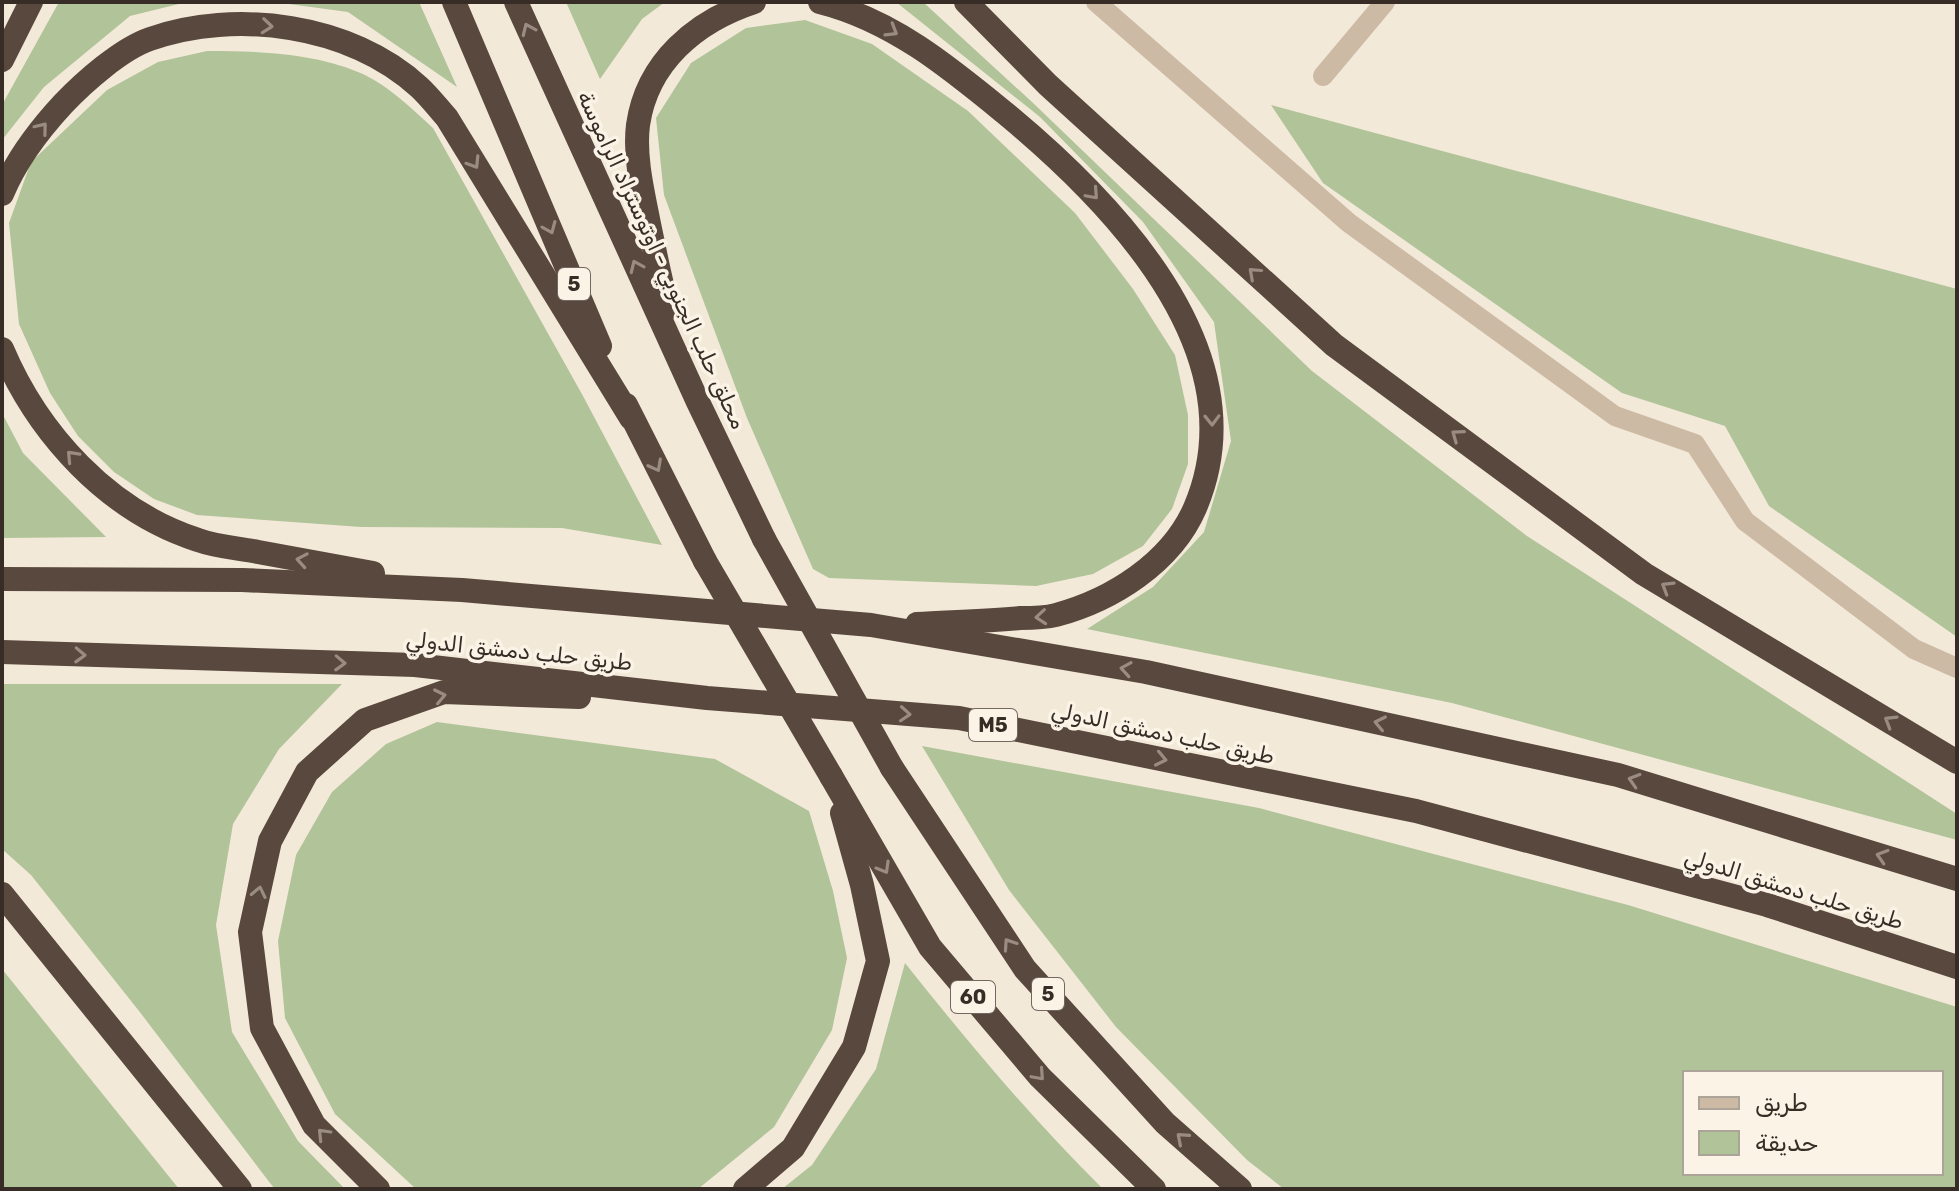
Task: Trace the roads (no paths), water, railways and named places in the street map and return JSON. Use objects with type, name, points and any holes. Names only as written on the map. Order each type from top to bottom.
[{"type":"highway","points":[[2,60],[31,2]]},
{"type":"highway","name":"5","points":[[454,2],[631,418],[705,561],[831,776]]},
{"type":"highway","name":"محلق حلب الجنوبي - اوتوستراد الراموسة","points":[[516,2],[698,402],[764,539],[892,768],[1025,969],[1165,1123],[1240,1189]]},
{"type":"highway","points":[[698,402],[661,283],[640,179],[638,126],[648,90],[667,55],[697,28],[754,2]]},
{"type":"highway","points":[[820,2],[877,22],[928,53],[1033,136],[1087,187],[1134,241],[1179,311],[1201,359],[1212,404],[1212,448],[1202,490],[1187,526],[1168,551],[1099,601],[1053,616],[871,625]]},
{"type":"highway","points":[[966,2],[1048,85],[1334,345],[1644,574],[1957,762]]},
{"type":"highway","points":[[2,194],[17,164],[54,114],[83,84],[147,40],[187,29],[243,24],[292,29],[338,40],[378,58],[418,86],[447,118],[631,418]]},
{"type":"highway","points":[[2,349],[52,435],[89,474],[123,503],[156,524],[200,541],[462,590]]},
{"type":"highway","points":[[2,579],[242,580],[462,590],[871,625],[1146,672],[1618,775],[1957,879]]},
{"type":"highway","name":"طريق حلب دمشق الدولي","points":[[2,652],[415,665],[707,698],[959,718],[1416,811],[1767,905],[1957,967]]},
{"type":"highway","points":[[378,1189],[314,1125],[262,1028],[250,932],[270,841],[307,772],[365,720],[444,692],[538,697],[707,698]]},
{"type":"highway","points":[[745,1189],[793,1148],[854,1047],[878,961],[862,885],[831,776]]},
{"type":"highway","name":"60","points":[[831,776],[930,947],[1040,1077],[1154,1189]]},
{"type":"highway","points":[[2,894],[240,1189]]},
{"type":"street","points":[[1096,2],[1349,223],[1615,416],[1695,444],[1745,521],[1914,649],[1957,668]]},
{"type":"street","points":[[1323,76],[1385,2]]}]
